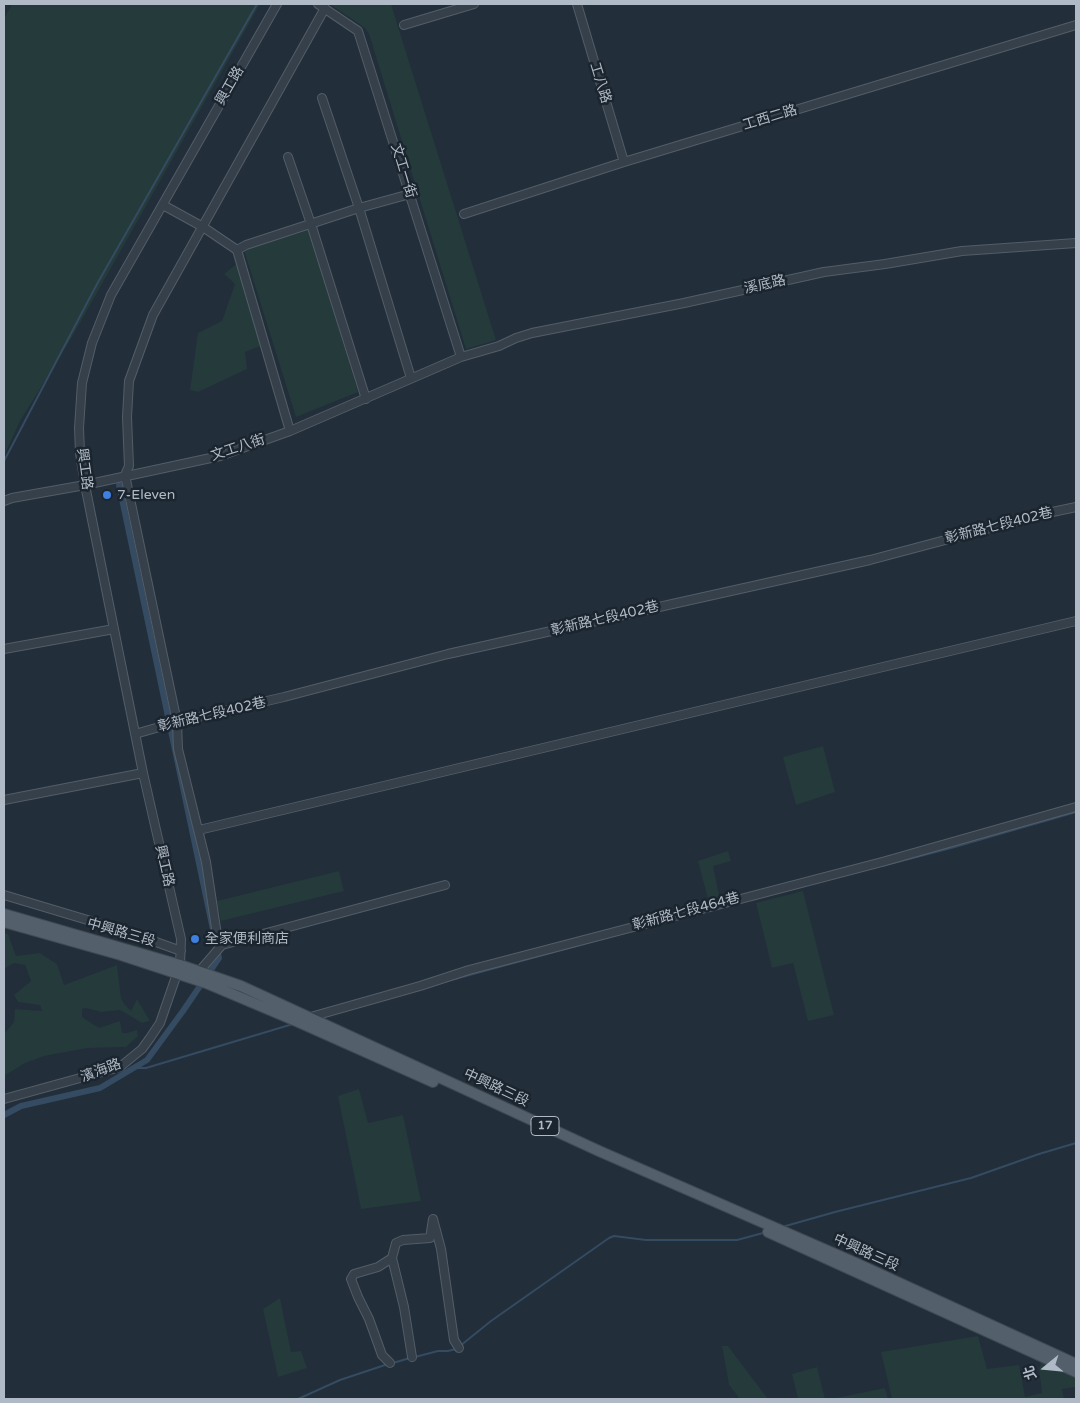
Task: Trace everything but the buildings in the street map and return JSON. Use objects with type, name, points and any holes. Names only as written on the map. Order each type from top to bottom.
[{"type":"main road","name":"中興路三段","points":[[4,914],[179,969]]},
{"type":"main road","name":"中興路三段","points":[[4,922],[179,969],[199,972],[241,986],[599,1151],[858,1264],[1076,1364]]},
{"type":"main road","name":"中興路三段","points":[[199,972],[296,1021],[1076,1372]]},
{"type":"street","name":"興工路","points":[[179,969],[181,939],[142,773],[85,485],[80,453],[79,428],[82,383],[92,343],[111,296],[277,4]]},
{"type":"street","points":[[404,25],[474,4]]},
{"type":"street","name":"工八路","points":[[577,4],[624,162]]},
{"type":"street","points":[[220,946],[206,862],[178,749],[177,722],[125,475],[129,466],[126,417],[129,381],[153,315],[203,227],[321,6]]},
{"type":"street","name":"文工一街","points":[[321,6],[358,31],[460,357]]},
{"type":"street","name":"工西二路","points":[[464,214],[624,162],[1076,25]]},
{"type":"street","points":[[322,98],[359,208],[411,378]]},
{"type":"street","points":[[288,156],[366,399]]},
{"type":"street","points":[[237,250],[246,245],[359,208],[410,194]]},
{"type":"street","points":[[163,205],[203,227],[237,250],[290,431]]},
{"type":"street","name":"溪底路","points":[[460,357],[499,346],[532,333],[684,303],[824,272],[962,251],[1076,244]]},
{"type":"street","name":"文工八街","points":[[4,501],[220,456],[290,431],[460,357]]},
{"type":"street","name":"彰新路七段402巷","points":[[134,734],[448,654],[870,560],[1076,507]]},
{"type":"street","points":[[199,830],[1076,621]]},
{"type":"street","points":[[4,649],[114,629]]},
{"type":"street","points":[[4,800],[142,773]]},
{"type":"street","name":"彰新路七段464巷","points":[[296,1021],[478,968],[882,862],[1076,807]]},
{"type":"street","points":[[199,972],[220,946],[445,885]]},
{"type":"street","points":[[4,895],[123,930],[181,952]]},
{"type":"street","name":"濱海路","points":[[4,1099],[120,1067],[142,1049],[160,1023],[179,969]]},
{"type":"street","points":[[412,1357],[404,1308],[392,1258],[396,1243],[403,1240],[430,1238],[433,1219],[441,1249],[454,1340],[459,1348]]},
{"type":"street","points":[[390,1363],[382,1355],[369,1319],[351,1279],[354,1274],[378,1266],[392,1258]]},
{"type":"green space","points":[[12,4],[260,4],[72,337],[20,421],[4,456],[4,19]]},
{"type":"green space","points":[[330,4],[391,4],[496,340],[466,349],[369,34],[365,28]]},
{"type":"green space","points":[[309,230],[358,392],[296,417],[244,250]]},
{"type":"green space","points":[[239,262],[263,345],[245,352],[247,369],[198,392],[190,390],[198,333],[222,321],[235,284],[224,274]]},
{"type":"green space","points":[[823,746],[835,792],[796,805],[783,757]]},
{"type":"green space","points":[[728,851],[731,861],[713,866],[720,900],[709,903],[698,861]]},
{"type":"green space","points":[[339,871],[344,891],[221,921],[217,901]]},
{"type":"green space","points":[[803,891],[834,1015],[808,1021],[793,963],[772,968],[756,903]]},
{"type":"green space","points":[[4,933],[8,934],[16,956],[40,953],[57,964],[64,985],[117,965],[121,998],[125,1005],[131,1011],[137,999],[150,1021],[142,1023],[120,1010],[101,1012],[86,1008],[82,1009],[82,1017],[99,1028],[120,1021],[122,1033],[137,1030],[138,1036],[126,1047],[88,1048],[44,1056],[25,1063],[4,1076],[4,1034],[14,1022],[15,1009],[42,1011],[40,1005],[18,1002],[14,995],[31,981],[25,965],[14,963],[4,969]]},
{"type":"green space","points":[[359,1089],[368,1123],[403,1115],[421,1201],[361,1209],[338,1096]]},
{"type":"green space","points":[[280,1298],[291,1352],[301,1351],[307,1368],[278,1377],[263,1309]]},
{"type":"green space","points":[[978,1336],[987,1369],[1019,1365],[1025,1397],[1042,1393],[1039,1369],[1042,1360],[1076,1376],[1076,1387],[1062,1389],[1064,1399],[892,1399],[881,1352]]},
{"type":"green space","points":[[722,1346],[728,1346],[768,1399],[740,1399],[729,1385]]},
{"type":"green space","points":[[817,1367],[825,1399],[798,1399],[792,1374]]},
{"type":"green space","points":[[885,1388],[888,1399],[831,1399]]},
{"type":"waterway","points":[[4,461],[97,284],[257,4]]},
{"type":"waterway","points":[[4,1115],[21,1106],[100,1088],[147,1060],[219,958],[119,485]]},
{"type":"waterway","points":[[882,866],[1076,812]]},
{"type":"waterway","points":[[440,983],[624,933]]},
{"type":"waterway","points":[[135,1068],[146,1068],[293,1024]]},
{"type":"waterway","points":[[782,1227],[971,1178],[1076,1143]]},
{"type":"waterway","points":[[460,1346],[491,1321],[614,1236],[646,1240],[737,1240],[763,1233]]},
{"type":"waterway","points":[[415,1357],[456,1349]]},
{"type":"waterway","points":[[393,1363],[410,1358]]},
{"type":"waterway","points":[[298,1399],[340,1380],[388,1364]]},
{"type":"place","name":"7-Eleven","points":[[107,495]]},
{"type":"place","name":"全家便利商店","points":[[195,939]]}]
